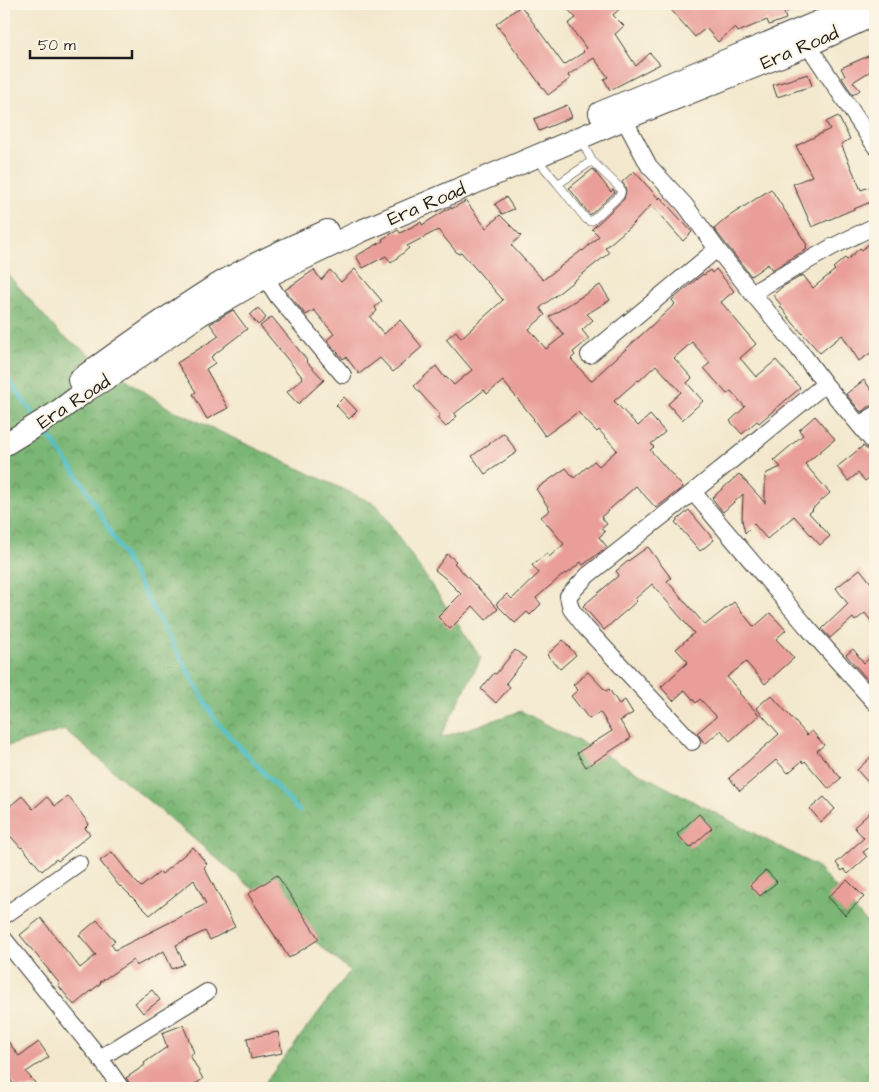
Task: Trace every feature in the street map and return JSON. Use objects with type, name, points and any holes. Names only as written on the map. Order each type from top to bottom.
[{"type":"main road","points":[[52,407],[144,333],[215,286],[295,245],[564,128],[862,4]]},
{"type":"main road","name":"Era Road","points":[[4,445],[27,424],[52,407],[87,390],[120,370],[201,314],[265,277],[359,232],[580,138],[808,45],[875,14]]},
{"type":"main road","points":[[4,431],[27,424]]},
{"type":"street","points":[[808,45],[875,146]]},
{"type":"street","points":[[624,120],[649,166],[685,205],[717,249],[875,444]]},
{"type":"street","points":[[752,293],[832,247],[875,226]]},
{"type":"street","points":[[589,355],[717,249]]},
{"type":"street","points":[[265,277],[278,297],[343,374]]},
{"type":"street","points":[[692,742],[585,627],[571,608],[568,596],[588,575],[826,384]]},
{"type":"street","points":[[860,424],[875,415]]},
{"type":"street","points":[[693,492],[807,627],[875,703]]},
{"type":"street","points":[[4,916],[79,863]]},
{"type":"street","points":[[4,939],[100,1058],[121,1088]]},
{"type":"street","points":[[100,1058],[207,992]]},
{"type":"lane","points":[[535,157],[586,219],[589,221],[593,220],[620,196],[621,192],[620,188],[592,161],[580,138]]},
{"type":"lane","points":[[558,184],[592,161]]},
{"type":"green space","points":[[4,270],[60,334],[167,407],[377,505],[481,658],[440,738],[521,711],[816,866],[875,932],[875,1088],[261,1088],[350,971],[65,730],[4,747]]},
{"type":"building","points":[[563,4],[625,4],[613,15],[624,26],[615,34],[636,66],[650,53],[660,64],[610,90],[604,79],[608,77],[594,58],[568,75],[570,79],[548,95],[496,24],[521,6],[564,65],[584,52],[586,48],[568,24],[576,18]]},
{"type":"building","points":[[666,4],[804,4],[804,6],[784,13],[786,19],[769,25],[767,20],[738,32],[735,27],[718,42],[706,28],[695,37]]},
{"type":"building","points":[[875,53],[875,64],[870,67],[872,70],[853,82],[860,90],[853,95],[842,78],[845,76],[841,68]]},
{"type":"building","points":[[808,74],[812,86],[777,97],[773,85]]},
{"type":"building","points":[[567,105],[572,117],[539,131],[534,119]]},
{"type":"building","points":[[838,116],[850,139],[841,144],[861,190],[869,187],[875,200],[812,227],[793,184],[812,176],[796,146],[830,129],[826,122]]},
{"type":"building","points":[[593,169],[611,192],[613,189],[615,192],[590,215],[569,188]]},
{"type":"building","points":[[634,171],[692,232],[683,241],[651,205],[633,224],[605,248],[609,253],[540,308],[545,315],[529,329],[546,349],[564,335],[549,317],[600,285],[610,300],[587,314],[593,320],[582,330],[589,339],[573,352],[575,355],[571,359],[591,381],[675,304],[672,300],[703,274],[710,270],[712,273],[716,269],[734,291],[721,302],[756,344],[740,358],[756,377],[776,360],[800,388],[759,423],[757,421],[742,434],[730,421],[745,407],[731,391],[727,394],[704,368],[710,363],[692,342],[674,358],[692,378],[687,383],[703,401],[682,420],[668,404],[681,392],[656,365],[614,401],[638,426],[650,415],[665,432],[651,444],[654,447],[650,450],[683,487],[656,508],[636,486],[601,517],[607,524],[601,529],[605,532],[599,537],[607,547],[583,565],[581,562],[567,574],[565,573],[536,598],[541,604],[530,615],[527,612],[515,623],[496,604],[507,594],[512,599],[539,573],[532,565],[546,554],[549,557],[564,544],[541,517],[550,510],[536,489],[566,468],[574,478],[594,461],[599,466],[617,450],[599,430],[597,432],[578,412],[545,436],[534,419],[503,381],[487,394],[484,390],[454,414],[457,416],[446,427],[437,418],[440,415],[414,386],[436,366],[445,378],[454,385],[472,370],[446,339],[456,331],[461,338],[503,300],[461,252],[458,254],[438,230],[407,246],[409,248],[391,263],[386,256],[363,268],[356,256],[398,230],[400,233],[421,222],[422,225],[451,207],[451,209],[466,201],[486,228],[500,215],[521,236],[511,245],[543,280],[583,251],[599,236],[592,229],[624,199],[626,191],[622,182]]},
{"type":"building","points":[[771,189],[807,245],[807,249],[772,270],[768,264],[751,276],[714,229],[728,217]]},
{"type":"building","points":[[506,197],[514,209],[502,214],[495,204]]},
{"type":"building","points":[[875,238],[875,350],[859,361],[842,335],[820,353],[793,323],[773,295],[782,287],[803,275],[813,288],[835,270],[833,268],[845,258],[847,260],[860,248],[862,250]]},
{"type":"building","points":[[355,269],[382,301],[375,307],[377,311],[370,317],[384,334],[400,320],[422,347],[393,372],[380,358],[359,374],[346,357],[343,359],[327,340],[334,334],[314,310],[306,315],[285,290],[314,270],[321,280],[330,270],[341,282]]},
{"type":"building","points":[[258,308],[266,318],[258,325],[250,315]]},
{"type":"building","points":[[233,310],[247,329],[211,357],[215,363],[206,369],[228,408],[207,419],[193,394],[196,392],[177,363],[219,336],[210,324]]},
{"type":"building","points":[[272,317],[306,361],[324,380],[298,404],[287,392],[303,378],[260,326]]},
{"type":"building","points":[[864,380],[875,395],[875,405],[861,412],[846,394]]},
{"type":"building","points":[[344,397],[357,411],[349,419],[336,405]]},
{"type":"building","points":[[815,416],[835,439],[805,464],[830,493],[809,513],[830,536],[820,545],[794,516],[767,539],[754,524],[745,533],[742,520],[743,494],[723,512],[712,498],[739,474],[765,503],[765,476],[767,473],[781,467],[774,460],[803,435],[799,430]]},
{"type":"building","points":[[504,433],[517,452],[485,474],[472,456]]},
{"type":"building","points":[[863,446],[875,454],[875,473],[865,481],[858,473],[848,481],[837,467]]},
{"type":"building","points":[[689,510],[714,540],[700,551],[675,522]]},
{"type":"building","points":[[648,547],[671,578],[667,581],[705,625],[734,602],[754,627],[770,613],[786,630],[776,639],[794,658],[765,684],[746,662],[727,677],[759,715],[730,741],[721,730],[705,744],[697,733],[716,716],[700,699],[696,703],[685,690],[673,701],[661,687],[688,662],[676,649],[694,633],[652,584],[635,599],[637,601],[604,630],[583,606],[619,575],[616,571]]},
{"type":"building","points":[[447,554],[456,561],[454,563],[498,609],[486,620],[473,606],[450,629],[438,617],[461,594],[435,570]]},
{"type":"building","points":[[860,569],[875,588],[875,626],[865,613],[855,621],[853,618],[830,638],[822,629],[848,604],[836,588]]},
{"type":"building","points":[[563,640],[576,655],[560,669],[547,655]]},
{"type":"building","points":[[853,649],[864,663],[875,653],[875,688],[846,655]]},
{"type":"building","points":[[515,650],[526,658],[506,683],[510,687],[496,703],[481,689]]},
{"type":"building","points":[[588,672],[606,691],[609,689],[619,704],[625,700],[633,713],[620,721],[631,738],[586,767],[577,753],[612,731],[600,712],[589,719],[571,696],[578,690],[573,685]]},
{"type":"building","points":[[771,695],[807,735],[812,731],[824,745],[817,751],[841,778],[829,789],[805,761],[803,763],[802,761],[788,773],[776,760],[740,791],[729,778],[779,734],[756,708]]},
{"type":"building","points":[[875,753],[875,790],[857,770]]},
{"type":"building","points":[[22,796],[33,809],[47,797],[55,806],[68,796],[89,824],[85,828],[90,834],[58,861],[56,859],[42,871],[4,829],[4,811]]},
{"type":"building","points":[[824,797],[835,809],[821,822],[810,809]]},
{"type":"building","points":[[875,808],[875,851],[871,846],[863,852],[867,857],[848,874],[844,869],[842,871],[836,863],[864,838],[854,827]]},
{"type":"building","points":[[699,814],[712,828],[690,848],[677,834]]},
{"type":"building","points":[[193,847],[207,864],[204,867],[235,927],[210,940],[205,931],[176,945],[184,964],[172,969],[164,951],[136,966],[133,960],[100,982],[74,1005],[58,985],[60,984],[20,935],[41,918],[80,968],[96,955],[79,935],[97,920],[115,941],[111,944],[115,950],[206,904],[194,880],[150,915],[120,887],[100,861],[112,852],[141,887],[160,872],[162,874]]},
{"type":"building","points":[[766,870],[777,882],[760,896],[750,885]]},
{"type":"building","points":[[277,875],[319,939],[289,958],[248,894]]},
{"type":"building","points":[[847,880],[864,897],[845,915],[828,897]]},
{"type":"building","points":[[152,990],[160,1000],[143,1013],[135,1003]]},
{"type":"building","points":[[183,1025],[194,1053],[190,1055],[203,1079],[189,1088],[133,1088],[126,1078],[167,1047],[162,1033]]},
{"type":"building","points":[[278,1032],[282,1053],[251,1059],[247,1038]]},
{"type":"building","points":[[4,1036],[19,1056],[39,1042],[49,1057],[26,1072],[39,1088],[16,1088],[4,1070]]},
{"type":"waterway","points":[[4,373],[36,418]]},
{"type":"waterway","points":[[44,429],[84,485],[216,721],[299,811]]}]
